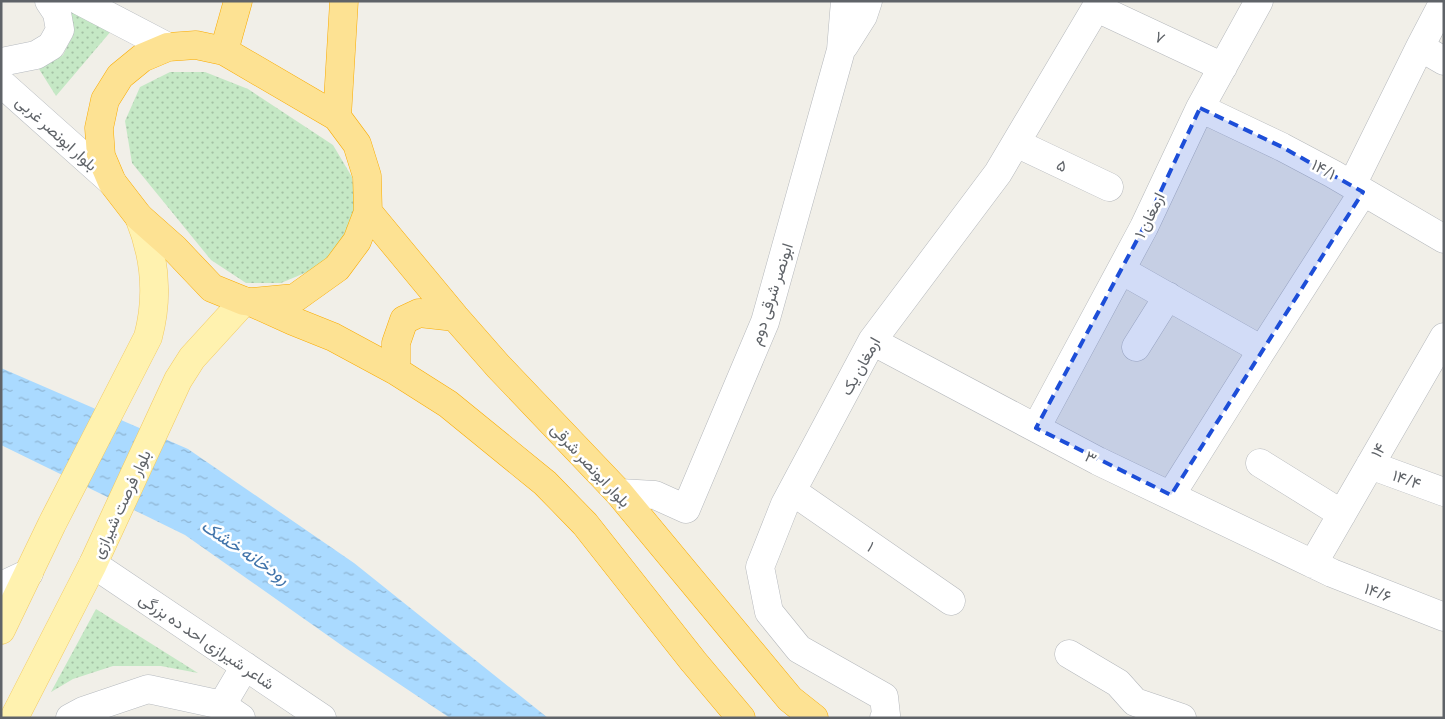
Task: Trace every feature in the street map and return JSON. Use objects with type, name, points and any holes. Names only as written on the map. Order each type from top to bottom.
[{"type":"highway","points":[[224,51],[238,1]]},
{"type":"highway","points":[[337,117],[344,1]]},
{"type":"highway","points":[[248,302],[295,298],[337,268],[357,241],[368,212],[367,176],[357,144],[337,117],[224,51],[196,44],[168,47],[142,58],[120,76],[105,100],[99,128],[101,156],[112,182],[139,217],[174,248],[212,288],[333,337],[396,371],[448,404],[545,482],[585,524],[693,661],[741,718]]},
{"type":"highway","name":"بلوار ابونصر شرقی","points":[[368,212],[498,366],[619,493],[790,699],[814,718]]},
{"type":"highway","points":[[396,371],[396,343],[404,320],[419,313],[456,317]]},
{"type":"main road","points":[[1,630],[52,524],[148,337],[152,320],[153,268],[146,234],[139,217]]},
{"type":"main road","name":"بلوار فرصت شیرازی","points":[[14,718],[93,564],[178,380],[192,358],[248,302]]},
{"type":"street","points":[[1,62],[36,55],[51,46],[60,30],[57,13],[49,1]]},
{"type":"street","points":[[80,1],[168,47]]},
{"type":"street","name":"ابونصر شرقی دوم","points":[[619,493],[655,495],[686,510],[766,322],[842,50],[845,1]]},
{"type":"street","points":[[842,50],[863,16],[868,1]]},
{"type":"street","name":"ارمغان ۱","points":[[1036,428],[1144,227],[1200,108],[1260,1]]},
{"type":"street","points":[[1171,495],[1262,350],[1358,188],[1420,47],[1444,1]]},
{"type":"street","name":"۷","points":[[1099,5],[1223,67]]},
{"type":"street","name":"ارمغان یک","points":[[884,718],[886,715],[884,697],[799,649],[769,612],[760,567],[785,504],[872,341],[998,173],[1099,5]]},
{"type":"street","points":[[1420,47],[1444,61]]},
{"type":"street","name":"بلوار ابونصر غربی","points":[[1,83],[112,182]]},
{"type":"street","name":"۱۴/۱","points":[[1200,108],[1282,147],[1358,188],[1444,240]]},
{"type":"street","name":"۵","points":[[1016,143],[1108,188]]},
{"type":"street","points":[[1121,270],[1262,350]]},
{"type":"street","points":[[1136,347],[1168,296]]},
{"type":"street","name":"۱۴","points":[[1313,564],[1444,336]]},
{"type":"street","name":"۳","points":[[872,341],[1098,461],[1313,564]]},
{"type":"street","points":[[1260,463],[1342,514]]},
{"type":"street","name":"۱۴/۴","points":[[1370,465],[1444,492]]},
{"type":"street","name":"۱","points":[[792,491],[951,601]]},
{"type":"street","name":"شاعر شیرازی احد ده بزرگی","points":[[93,564],[322,718]]},
{"type":"street","name":"۱۴/۶","points":[[1313,564],[1332,574],[1444,617]]},
{"type":"street","points":[[1,586],[29,573]]},
{"type":"street","points":[[1070,654],[1118,683],[1135,702],[1182,718]]},
{"type":"street","points":[[70,718],[82,711],[148,689],[232,711],[245,666]]},
{"type":"highlighted area","points":[[1200,108],[1282,147],[1363,192],[1171,495],[1036,428],[1144,227]]},
{"type":"green space","points":[[70,10],[112,30],[56,96],[39,69],[63,55],[73,35]]},
{"type":"green space","points":[[170,72],[205,72],[248,89],[333,145],[352,177],[356,208],[342,239],[319,267],[281,283],[246,283],[211,260],[132,163],[125,121],[140,87]]},
{"type":"green space","points":[[96,609],[198,673],[161,666],[113,666],[73,679],[51,692]]},
{"type":"water","name":"رودخانه خشک","points":[[1,368],[188,449],[354,563],[548,718],[450,718],[344,647],[185,535],[1,445]]}]
